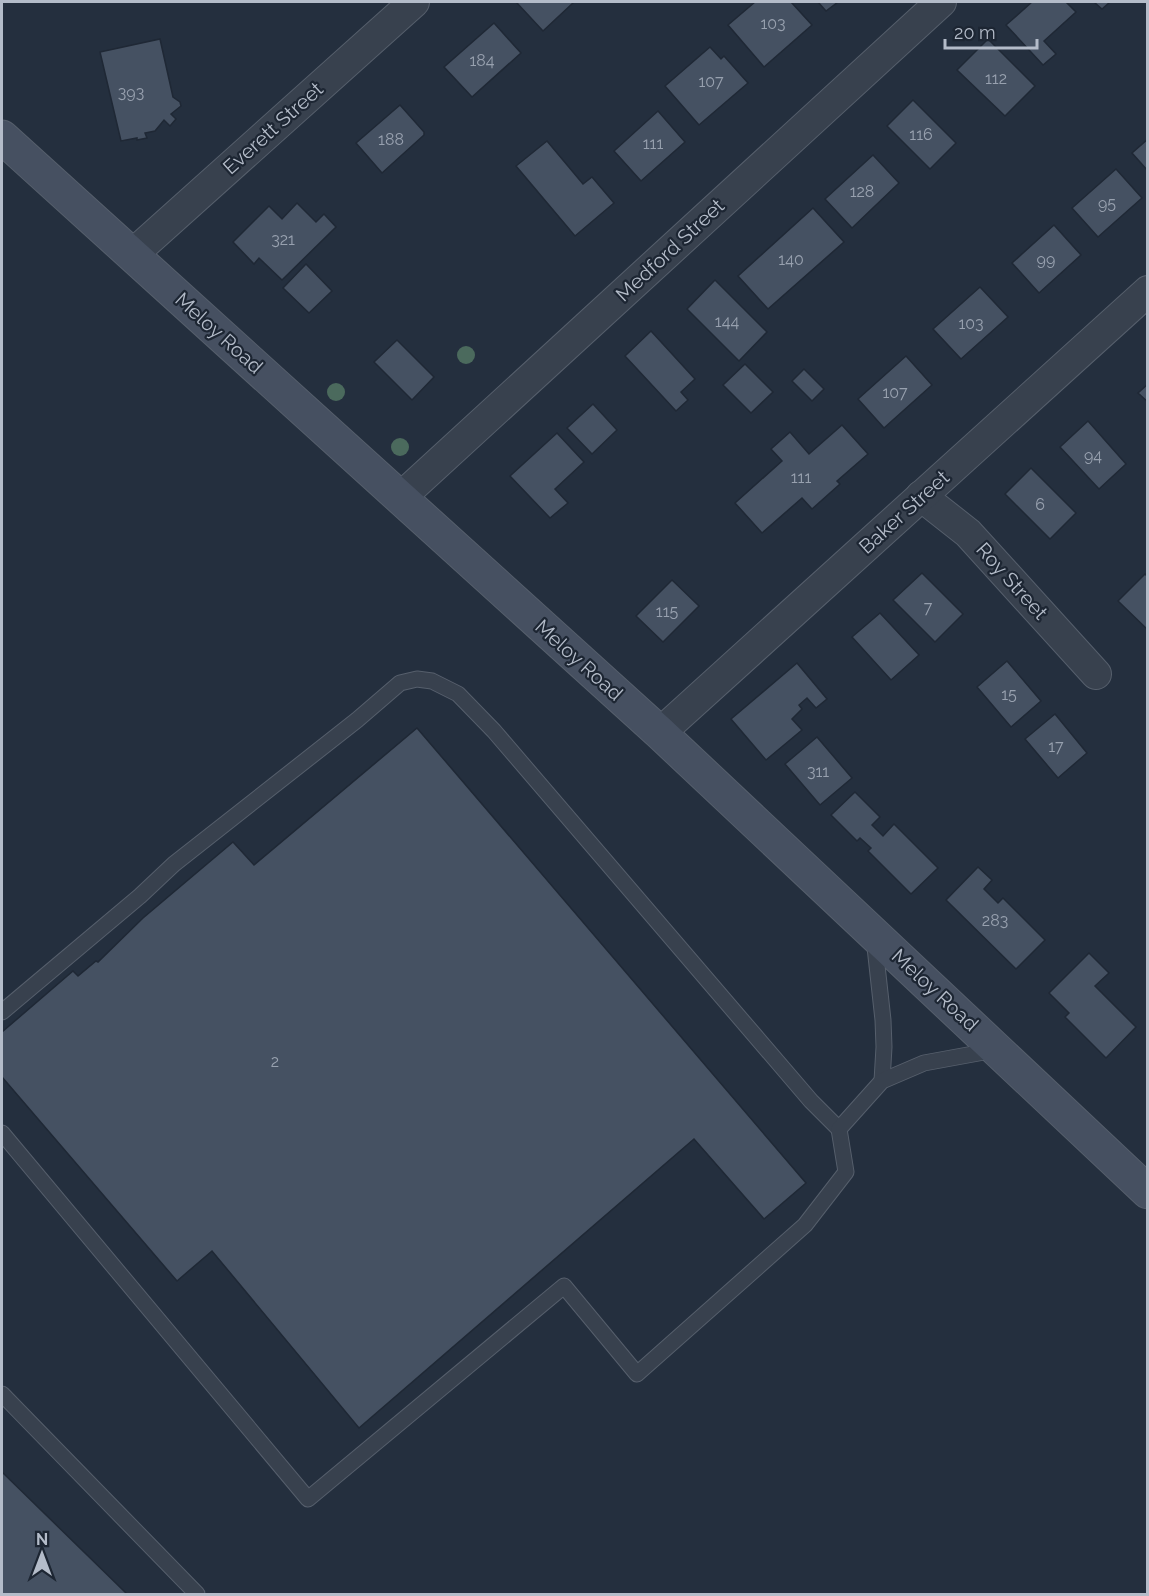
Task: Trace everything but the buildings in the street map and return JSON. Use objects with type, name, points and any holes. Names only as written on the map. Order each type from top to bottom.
[{"type":"main road","name":"Meloy Road","points":[[2,137],[660,733],[1148,1192]]},
{"type":"street","name":"Everett Street","points":[[133,254],[414,2]]},
{"type":"street","name":"Medford Street","points":[[400,498],[941,2]]},
{"type":"street","name":"Baker Street","points":[[660,733],[1148,291]]},
{"type":"street","name":"Roy Street","points":[[921,496],[968,533],[1096,674]]},
{"type":"lane","points":[[2,1133],[308,1499],[564,1286],[637,1374],[805,1225],[846,1172],[839,1129],[803,1092],[494,731],[458,694],[432,681],[417,679],[400,683],[357,720],[174,864],[140,896],[3,1008]]},
{"type":"lane","points":[[874,933],[883,1020],[882,1081]]},
{"type":"lane","points":[[839,1129],[882,1081],[924,1063],[998,1050]]},
{"type":"lane","points":[[2,1394],[196,1594]]}]
